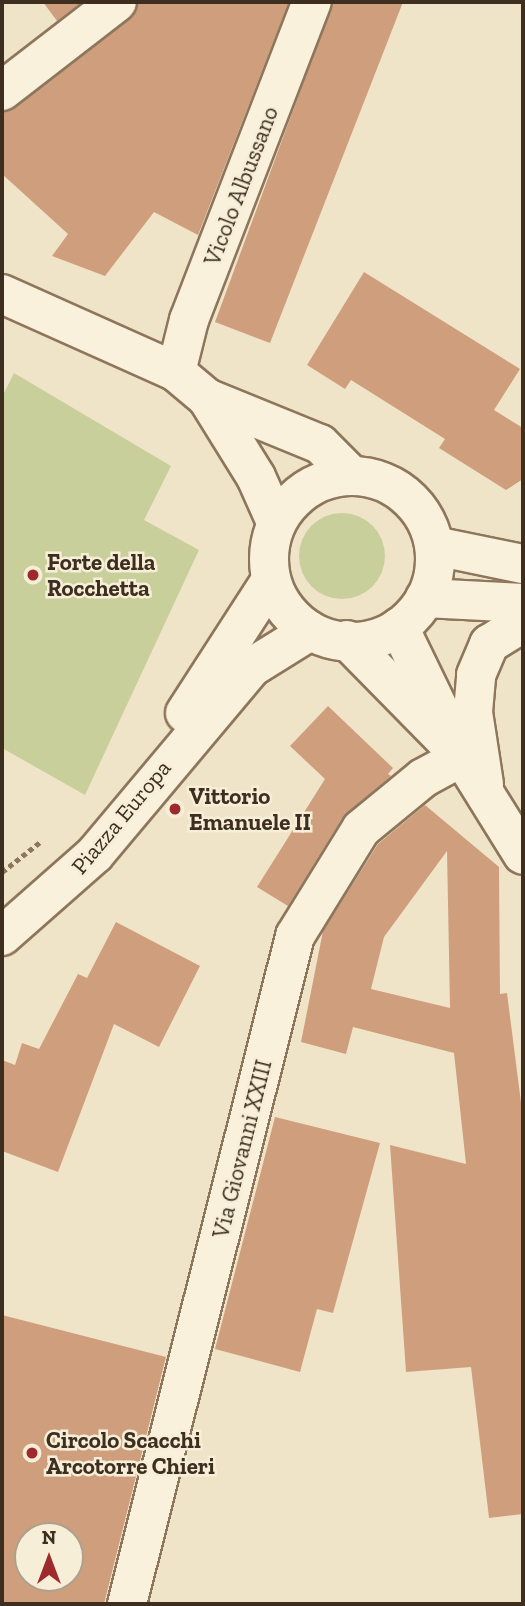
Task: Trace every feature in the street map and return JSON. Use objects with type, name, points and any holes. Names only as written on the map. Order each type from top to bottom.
[{"type":"street","points":[[2,91],[117,2]]},
{"type":"street","name":"Vicolo Albussano","points":[[176,373],[189,320],[312,2]]},
{"type":"street","points":[[2,294],[176,373],[207,398],[320,444],[351,475]]},
{"type":"street","points":[[207,398],[256,477],[276,522]]},
{"type":"street","points":[[351,475],[390,484],[420,510],[431,575],[399,627],[369,640],[347,640],[310,631],[284,606],[271,580],[268,551],[276,522],[295,498],[321,481],[351,475]]},
{"type":"street","points":[[431,575],[523,564]]},
{"type":"street","points":[[431,575],[459,585],[523,580]]},
{"type":"street","points":[[431,575],[523,603]]},
{"type":"street","name":"Piazza Europa","points":[[176,752],[185,712],[271,580]]},
{"type":"street","points":[[473,772],[472,712],[476,675],[489,644],[523,623]]},
{"type":"street","points":[[399,627],[473,772],[523,855]]},
{"type":"street","name":"Piazza Europa","points":[[2,936],[95,854],[176,752],[252,667],[310,631]]},
{"type":"street","points":[[347,640],[473,772]]},
{"type":"street","name":"Via Giovanni XXIII","points":[[127,1604],[295,936],[360,829],[423,778],[473,772]]},
{"type":"green space","points":[[14,373],[171,466],[144,520],[199,550],[85,795],[2,748],[2,397]]},
{"type":"green space","points":[[342,513],[366,520],[378,532],[385,556],[378,580],[366,592],[342,599],[318,592],[306,580],[299,556],[306,532],[318,520]]},
{"type":"building","points":[[43,2],[82,2],[57,21]]},
{"type":"building","points":[[138,2],[289,2],[198,235],[154,212],[105,276],[52,256],[68,234],[2,174],[2,112],[15,108],[130,19]]},
{"type":"building","points":[[333,2],[403,2],[270,343],[215,322]]},
{"type":"building","points":[[364,272],[520,369],[494,410],[523,428],[523,479],[506,490],[439,448],[445,439],[351,380],[345,389],[307,365]]},
{"type":"building","points":[[328,706],[393,768],[388,774],[391,776],[343,817],[288,906],[257,887],[325,779],[290,746]]},
{"type":"building","points":[[425,805],[499,867],[500,994],[507,993],[523,1118],[523,1514],[489,1518],[471,1367],[406,1372],[390,1145],[466,1164],[454,1053],[353,1027],[346,1054],[301,1042],[323,931],[378,844]],"holes":[[[447,851],[450,1008],[371,989],[384,937]]]},
{"type":"building","points":[[116,922],[200,966],[159,1047],[114,1024],[58,1172],[2,1151],[2,1060],[15,1065],[22,1043],[39,1049],[78,974],[87,978]]},
{"type":"building","points":[[275,1117],[380,1143],[333,1313],[317,1309],[300,1372],[215,1349]]},
{"type":"building","points":[[2,1315],[166,1357],[104,1604],[2,1604]]},
{"type":"place","name":"Forte della Rocchetta","points":[[33,575]]},
{"type":"place","name":"Vittorio Emanuele II","points":[[175,809]]},
{"type":"place","name":"Circolo Scacchi Arcotorre Chieri","points":[[32,1453]]}]
